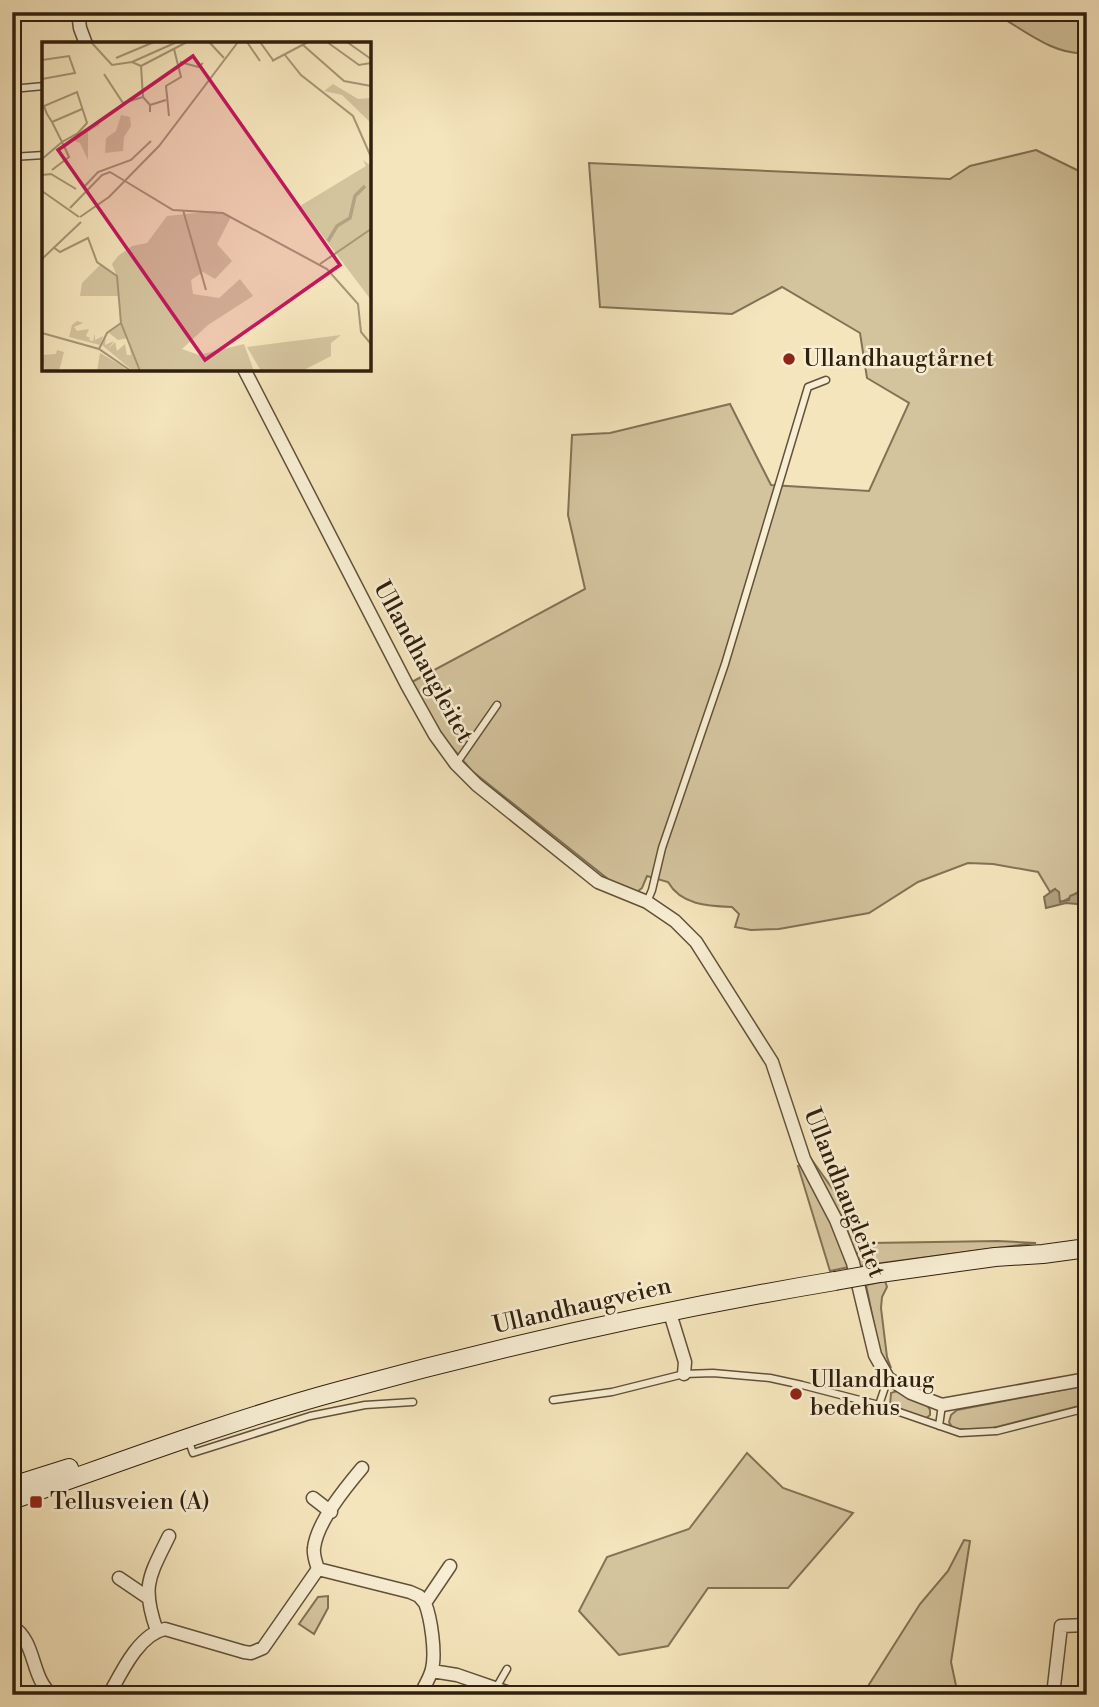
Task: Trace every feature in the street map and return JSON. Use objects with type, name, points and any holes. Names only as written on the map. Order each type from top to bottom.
[{"type":"main road","name":"Ullandhaugveien","points":[[12,1500],[187,1437],[338,1391],[532,1342],[669,1310],[880,1273],[995,1257],[1087,1239]]},
{"type":"main road","name":"Ullandhaugveien","points":[[995,1257],[1087,1248]]},
{"type":"main road","name":"Ullandhaugveien","points":[[12,1486],[166,1438],[187,1437]]},
{"type":"street","points":[[78,12],[85,42]]},
{"type":"street","name":"Ullandhaugleitet","points":[[245,371],[407,685],[456,764],[477,785],[598,882],[647,902],[675,921],[696,942],[766,1051],[804,1159],[836,1220],[853,1263],[875,1355],[888,1378]]},
{"type":"street","points":[[669,1310],[685,1362],[684,1374]]},
{"type":"street","points":[[888,1378],[911,1393],[942,1405],[1087,1379]]},
{"type":"street","points":[[109,1695],[144,1639],[157,1631],[165,1629],[244,1652],[255,1652],[266,1644],[318,1569],[314,1548],[319,1530],[362,1468]]},
{"type":"street","points":[[313,1498],[331,1512]]},
{"type":"street","points":[[157,1631],[147,1597],[148,1582],[169,1536]]},
{"type":"street","points":[[425,1602],[450,1566]]},
{"type":"street","points":[[318,1569],[410,1592],[425,1602],[429,1613],[433,1660],[432,1671],[420,1695]]},
{"type":"street","points":[[119,1578],[147,1597]]},
{"type":"street","points":[[1053,1695],[1061,1626],[1087,1625]]},
{"type":"street","points":[[12,1626],[22,1634],[41,1682],[52,1695]]},
{"type":"street","points":[[432,1671],[457,1675],[515,1695]]},
{"type":"lane","points":[[12,89],[42,86]]},
{"type":"lane","points":[[12,157],[42,155]]},
{"type":"lane","points":[[647,902],[662,848],[725,664],[808,387],[826,380]]},
{"type":"lane","points":[[456,764],[497,705]]},
{"type":"lane","points":[[553,1400],[612,1392],[684,1374],[713,1373],[770,1378],[879,1405],[960,1433],[997,1431],[1087,1408]]},
{"type":"lane","points":[[879,1405],[888,1378]]},
{"type":"lane","points":[[187,1437],[193,1453],[310,1416],[365,1405],[413,1402]]},
{"type":"lane","points":[[939,1426],[942,1405]]},
{"type":"lane","points":[[496,1688],[507,1669]]},
{"type":"shaded area","points":[[992,12],[1087,12],[1087,53],[1074,53],[1049,45]]},
{"type":"shaded area","points":[[1036,150],[1077,170],[1087,164],[1087,889],[1060,902],[1055,889],[1050,892],[1038,872],[993,864],[968,863],[918,882],[869,913],[779,929],[751,930],[735,927],[739,914],[732,907],[705,905],[688,900],[673,890],[668,882],[647,876],[642,888],[637,892],[613,883],[472,771],[444,738],[410,683],[585,589],[568,515],[572,435],[610,433],[730,404],[771,485],[869,491],[909,403],[867,378],[860,333],[782,287],[732,314],[600,307],[589,163],[950,179],[970,166]]},
{"type":"shaded area","points":[[1055,889],[1059,892],[1060,902],[1069,900],[1070,896],[1087,889],[1087,905],[1066,903],[1046,908],[1044,897]]},
{"type":"shaded area","points":[[809,1156],[865,1234],[866,1239],[856,1255],[847,1230]]},
{"type":"shaded area","points":[[801,1165],[831,1222],[849,1267],[830,1271],[798,1166]]},
{"type":"shaded area","points":[[870,1243],[1036,1243],[859,1266],[858,1261]]},
{"type":"shaded area","points":[[885,1281],[887,1287],[881,1308],[887,1357],[891,1368],[880,1353],[866,1285]]},
{"type":"shaded area","points":[[1087,1385],[1087,1404],[985,1430],[953,1429],[949,1422],[951,1415],[957,1410]]},
{"type":"shaded area","points":[[897,1391],[927,1405],[930,1415],[924,1420],[890,1405],[891,1393]]},
{"type":"shaded area","points":[[747,1453],[783,1488],[853,1513],[788,1588],[708,1588],[668,1646],[619,1655],[579,1611],[607,1557],[689,1529]]},
{"type":"shaded area","points":[[964,1540],[970,1541],[951,1662],[958,1695],[771,1695],[771,1687],[863,1694],[920,1604],[948,1571]]},
{"type":"shaded area","points":[[328,1596],[328,1608],[314,1634],[299,1624],[318,1597]]},
{"type":"place","name":"Ullandhaugtårnet","points":[[789,359]]},
{"type":"place","name":"Ullandhaug bedehus","points":[[796,1394]]},
{"type":"place","name":"Tellusveien (A)","points":[[36,1502]]}]
